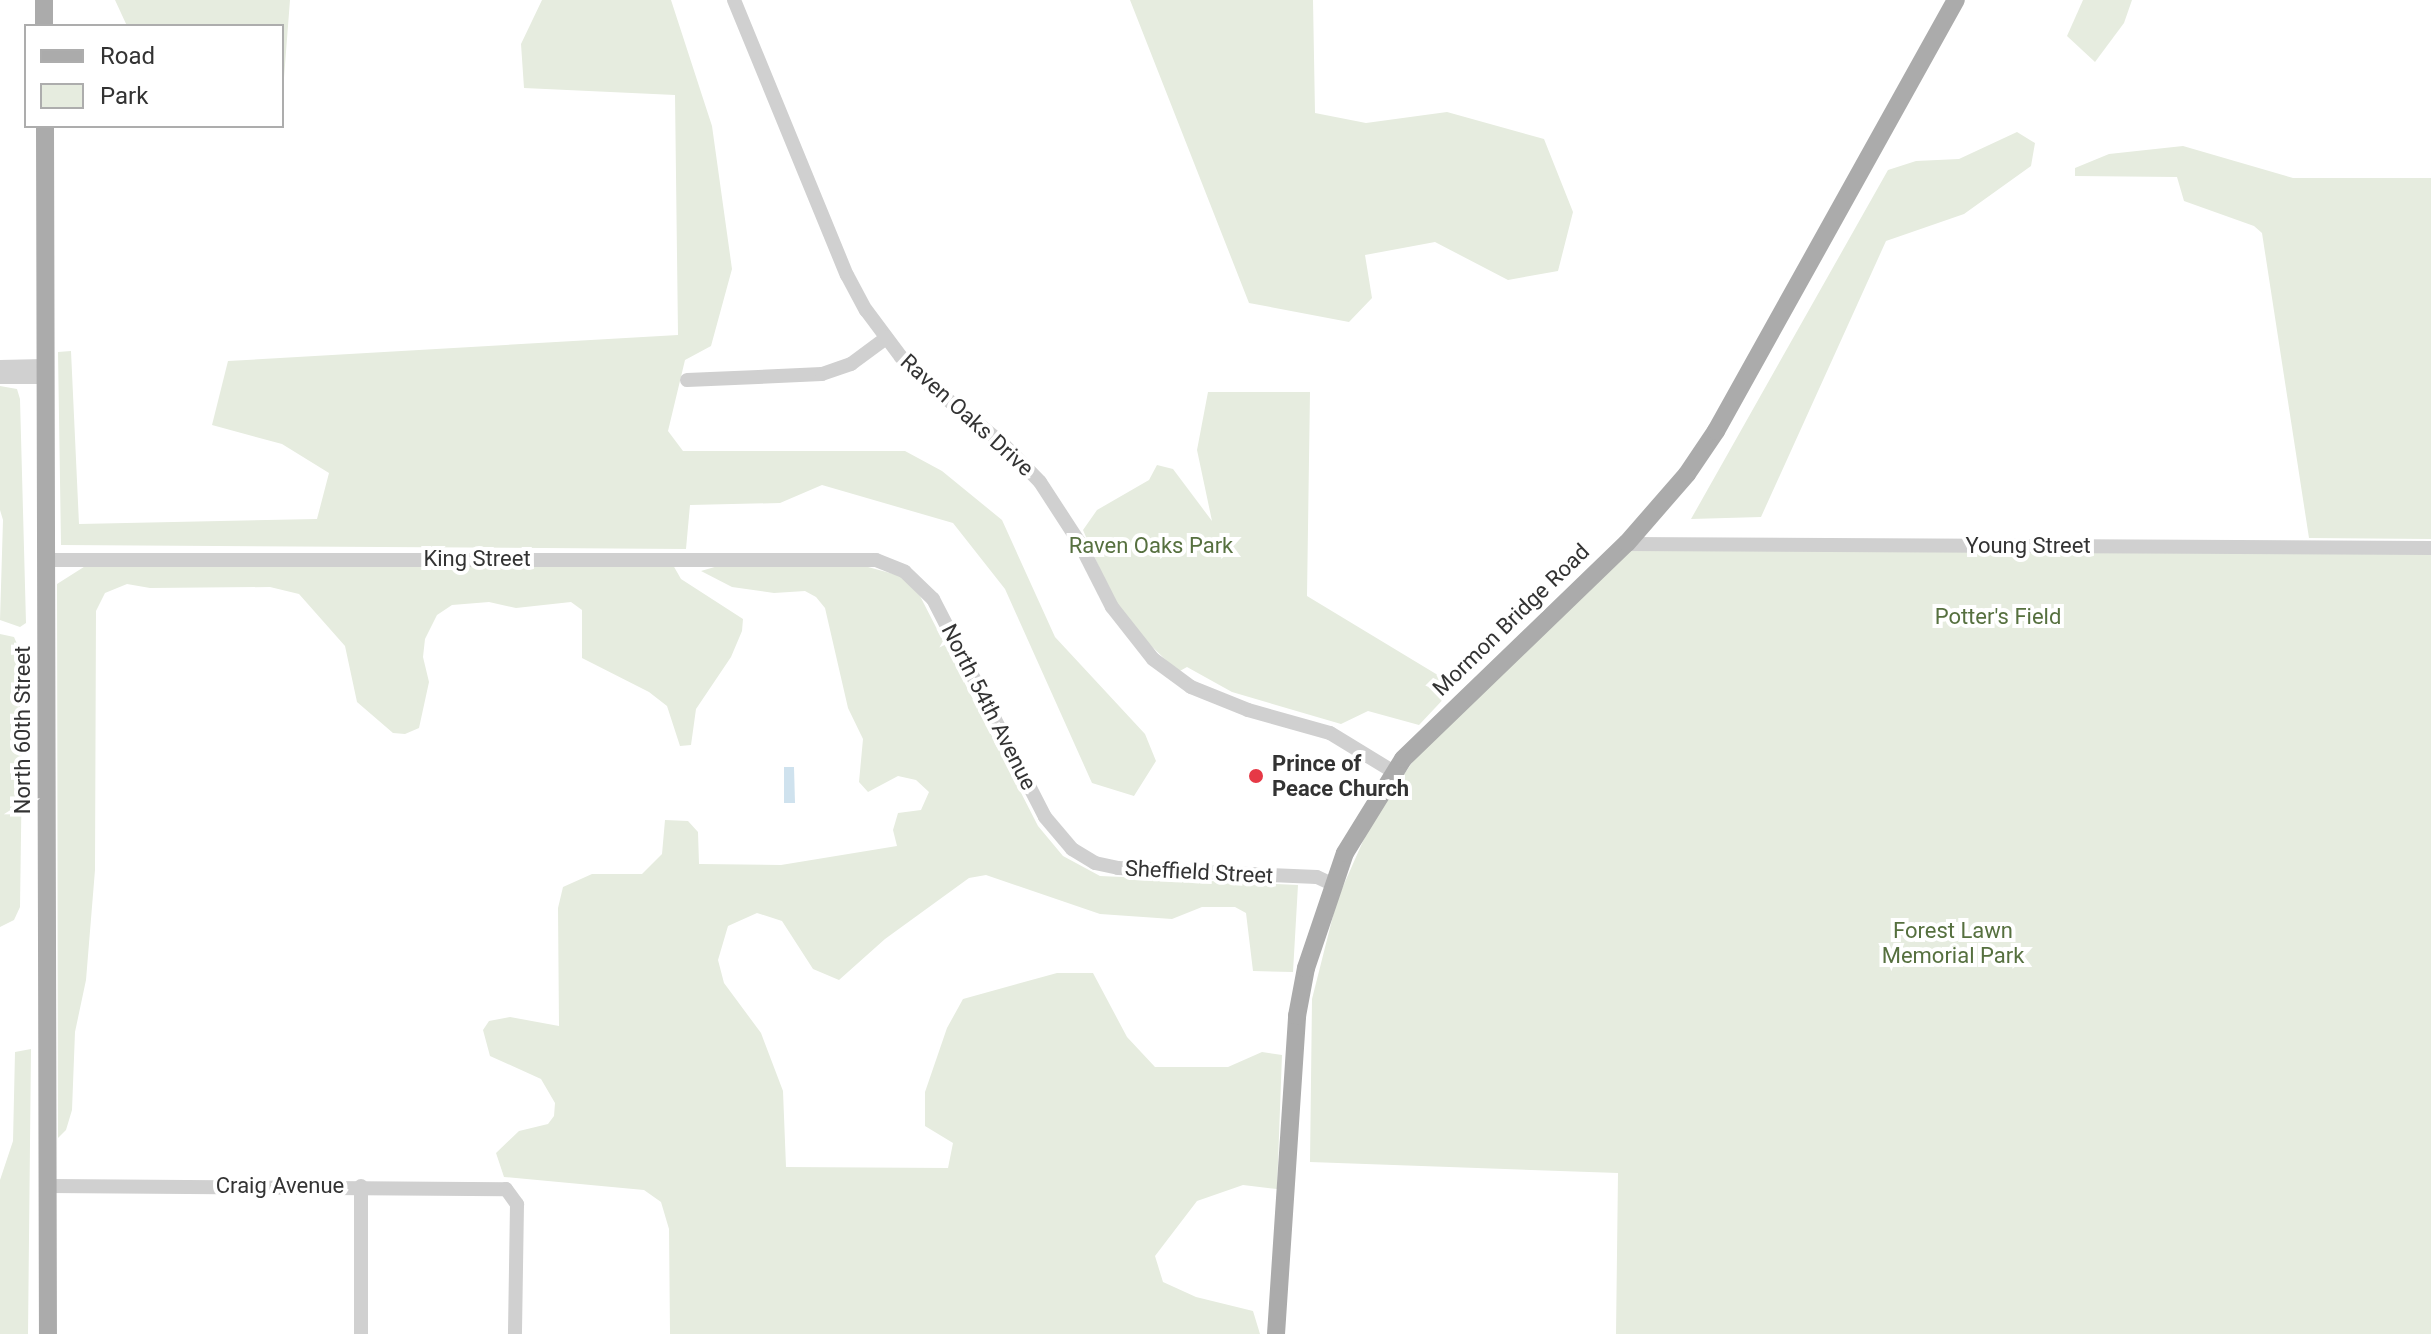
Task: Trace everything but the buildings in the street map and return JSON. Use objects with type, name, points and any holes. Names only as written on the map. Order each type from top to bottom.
[{"type":"main road","points":[[44,0],[44,24]]},
{"type":"main road","name":"Mormon Bridge Road","points":[[1276,1334],[1297,1016],[1306,968],[1345,853],[1394,772],[1463,698],[1626,544],[1687,474],[1716,431],[1956,0]]},
{"type":"main road","name":"North 60th Street","points":[[45,128],[48,1334]]},
{"type":"street","name":"Raven Oaks Drive","points":[[734,0],[847,275],[886,338],[923,380],[1002,443],[1040,482],[1079,542],[1112,607],[1161,667],[1215,698],[1341,738],[1394,772]]},
{"type":"street","points":[[687,380],[822,374],[851,364],[886,338]]},
{"type":"street","points":[[0,367],[45,371]]},
{"type":"street","points":[[0,377],[45,371]]},
{"type":"street","name":"Young Street","points":[[1626,544],[2431,548]]},
{"type":"street","name":"King Street","points":[[46,560],[854,557],[885,562],[905,572]]},
{"type":"street","name":"North 54th Avenue","points":[[905,572],[933,599],[1045,817],[1069,846]]},
{"type":"street","name":"Sheffield Street","points":[[1069,846],[1095,863],[1118,868],[1317,877],[1334,885]]},
{"type":"street","name":"Craig Avenue","points":[[49,1186],[500,1187],[510,1192],[517,1204],[515,1334]]},
{"type":"street","points":[[361,1186],[361,1334]]},
{"type":"green space","points":[[115,0],[290,0],[284,78],[284,24],[126,24]]},
{"type":"green space","points":[[542,0],[671,0],[712,126],[732,269],[711,346],[685,360],[668,431],[683,451],[905,451],[942,471],[1002,520],[1055,637],[1145,734],[1156,761],[1134,796],[1092,783],[1005,589],[953,523],[822,485],[780,503],[690,505],[686,549],[61,545],[58,352],[71,351],[79,524],[317,519],[329,473],[282,444],[212,425],[228,361],[678,335],[675,95],[524,88],[521,44]]},
{"type":"green space","points":[[1130,0],[1313,0],[1315,113],[1366,123],[1447,112],[1544,139],[1573,212],[1558,271],[1508,280],[1435,242],[1365,255],[1372,298],[1349,322],[1249,303]]},
{"type":"green space","points":[[2083,0],[2132,0],[2124,23],[2095,62],[2067,36]]},
{"type":"green space","points":[[2017,132],[2035,143],[2031,166],[1964,214],[1886,241],[1761,517],[1691,519],[1888,170],[1916,161],[1959,159]]},
{"type":"green space","points":[[2183,146],[2293,178],[2431,178],[2431,539],[2309,538],[2262,233],[2254,226],[2184,201],[2177,177],[2075,176],[2075,168],[2109,154]]},
{"type":"green space","points":[[0,386],[17,389],[20,399],[26,623],[20,627],[0,620],[3,520],[0,510]]},
{"type":"green space","name":"Raven Oaks Park","points":[[1208,392],[1310,392],[1307,596],[1446,680],[1451,691],[1419,725],[1368,711],[1341,724],[1232,692],[1187,667],[1178,672],[1130,625],[1111,595],[1083,530],[1097,510],[1149,480],[1157,465],[1173,469],[1212,521],[1197,450]]},
{"type":"green space","name":"Forest Lawn Memorial Park","points":[[1631,550],[2431,554],[2431,1334],[1616,1334],[1618,1173],[1310,1162],[1312,999],[1337,900],[1371,823],[1424,745]]},
{"type":"green space","points":[[87,565],[673,565],[681,579],[743,619],[742,631],[731,657],[696,709],[691,745],[680,746],[667,706],[649,692],[582,658],[582,610],[571,602],[516,608],[489,602],[452,605],[437,615],[425,639],[423,657],[429,682],[419,728],[405,734],[393,733],[357,702],[345,646],[299,594],[270,587],[150,588],[127,584],[105,593],[96,611],[95,870],[86,980],[75,1032],[72,1110],[66,1130],[58,1138],[57,584]]},
{"type":"green space","points":[[718,566],[868,567],[901,576],[920,596],[1038,826],[1063,856],[1100,876],[1298,885],[1293,972],[1253,971],[1246,913],[1235,907],[1202,907],[1172,919],[1100,914],[986,875],[969,878],[885,939],[839,980],[813,969],[782,921],[757,913],[728,926],[718,960],[724,983],[761,1033],[783,1091],[786,1167],[948,1168],[953,1143],[925,1126],[925,1092],[947,1028],[963,999],[1057,973],[1093,973],[1127,1037],[1155,1067],[1228,1067],[1262,1052],[1282,1055],[1277,1189],[1243,1185],[1197,1201],[1155,1256],[1163,1282],[1196,1297],[1253,1311],[1260,1334],[670,1334],[669,1229],[661,1202],[644,1190],[504,1177],[496,1153],[519,1131],[548,1124],[554,1116],[555,1103],[541,1079],[490,1056],[483,1030],[489,1021],[510,1017],[559,1026],[558,908],[563,887],[592,874],[642,874],[662,854],[665,820],[688,821],[698,832],[699,864],[781,865],[897,846],[893,830],[898,813],[921,810],[929,792],[916,780],[898,776],[868,792],[859,782],[863,739],[848,708],[825,608],[816,597],[805,591],[774,593],[732,587],[701,571]]},
{"type":"green space","points":[[0,634],[14,637],[18,646],[22,763],[20,907],[14,920],[0,927]]},
{"type":"green space","points":[[31,1049],[28,1334],[0,1334],[0,1180],[13,1141],[15,1052]]},
{"type":"water","points":[[784,767],[794,767],[795,803],[784,803]]},
{"type":"place","name":"Prince of Peace Church","points":[[1256,776]]},
{"type":"park label","name":"Potter's Field","points":[[1998,617]]}]
